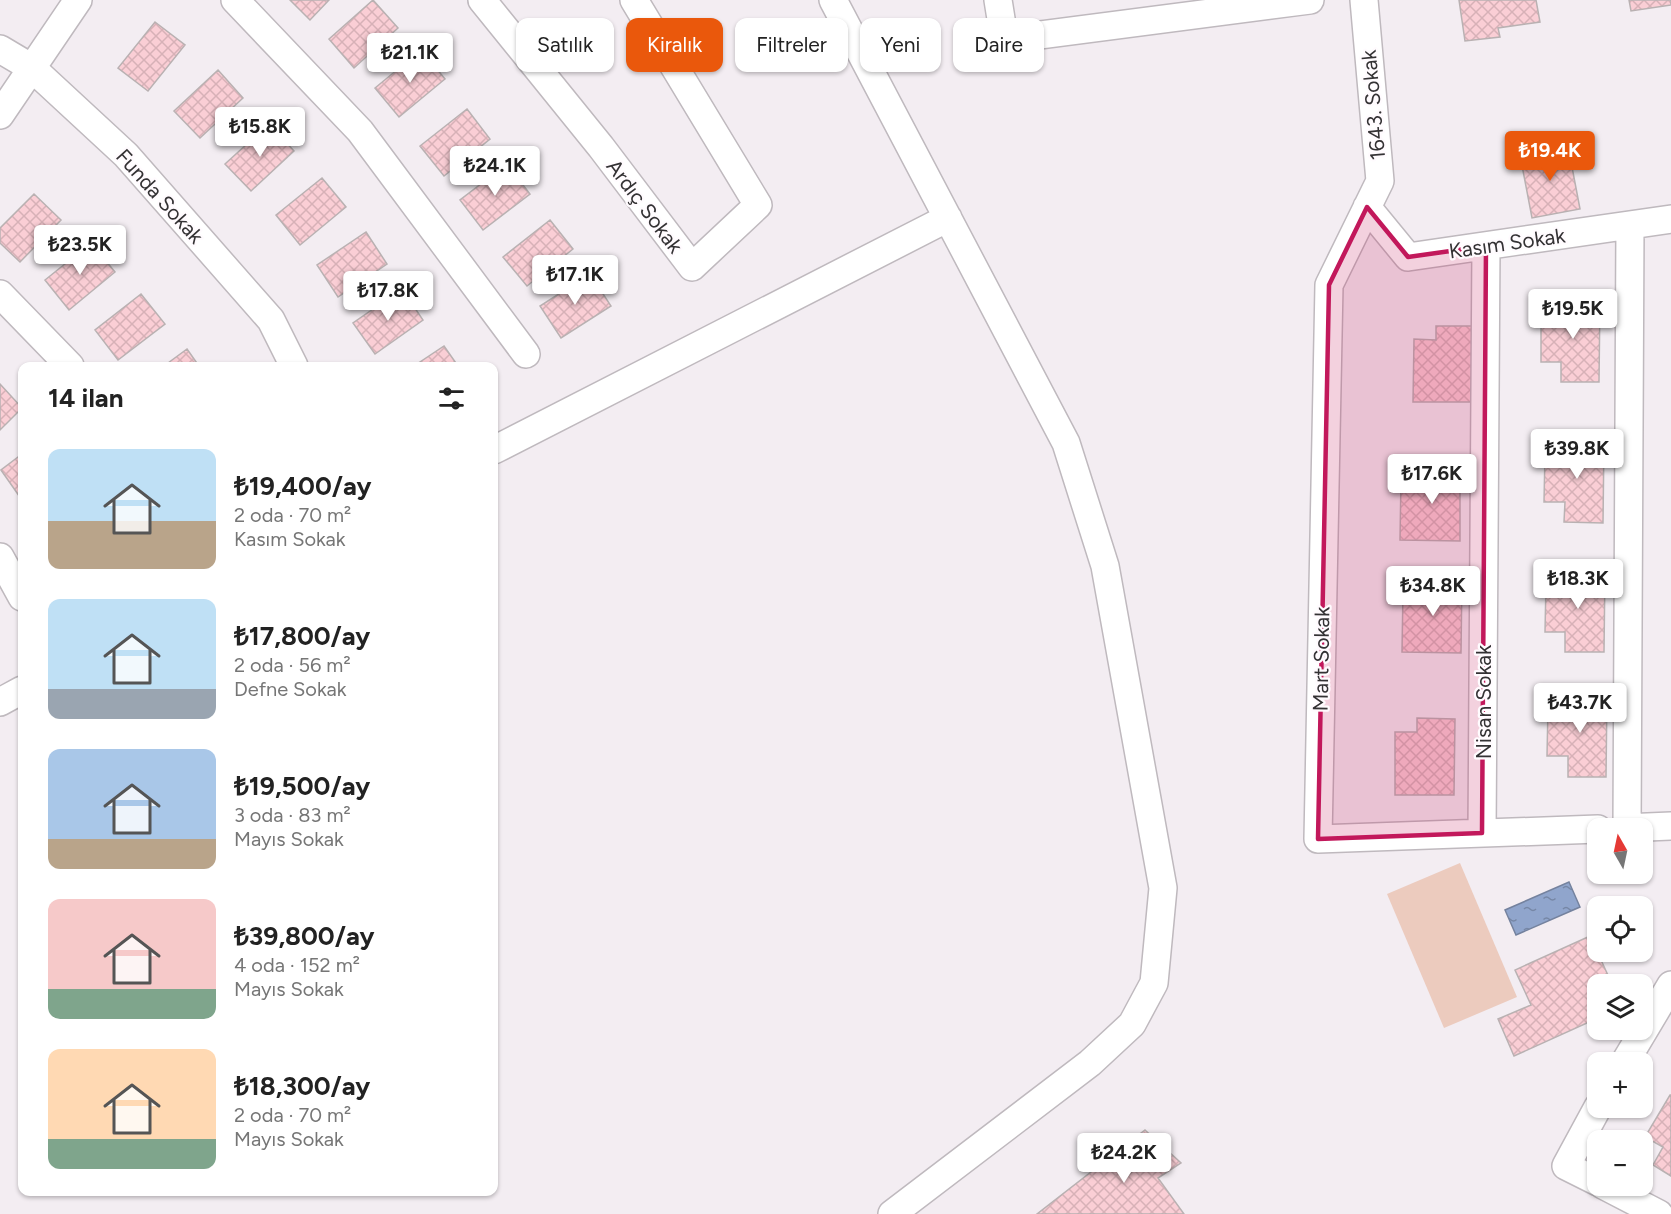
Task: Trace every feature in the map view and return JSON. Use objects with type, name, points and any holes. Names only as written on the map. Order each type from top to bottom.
[{"type":"street","points":[[0,115],[78,0]]},
{"type":"street","points":[[235,0],[360,130],[526,354]]},
{"type":"street","name":"Ardıç Sokak","points":[[482,0],[601,147],[692,267],[758,206],[634,0]]},
{"type":"street","points":[[833,0],[1066,443],[1105,566],[1163,888],[1154,983],[1132,1024],[1090,1063],[892,1214]]},
{"type":"street","points":[[998,0],[1002,25],[1010,39],[1310,0]]},
{"type":"street","name":"1643. Sokak","points":[[1364,0],[1380,181],[1367,207]]},
{"type":"street","name":"Funda Sokak","points":[[0,49],[32,68],[126,155],[271,320],[292,362]]},
{"type":"street","name":"Kasım Sokak","points":[[1367,207],[1408,258],[1671,219]]},
{"type":"street","name":"Mart Sokak","points":[[1367,207],[1329,285],[1318,839],[1587,829]]},
{"type":"street","points":[[498,448],[948,218]]},
{"type":"street","points":[[1625,818],[1630,225]]},
{"type":"street","name":"Nisan Sokak","points":[[1482,833],[1486,246]]},
{"type":"street","points":[[0,294],[66,362]]},
{"type":"street","points":[[0,557],[18,590]]},
{"type":"street","points":[[0,702],[18,692]]},
{"type":"street","points":[[1653,827],[1671,826]]},
{"type":"street","points":[[1631,1052],[1671,985]]},
{"type":"street","points":[[1587,1176],[1566,1166],[1592,1118]]},
{"type":"street","points":[[1624,1196],[1659,1214]]},
{"type":"highlighted area","points":[[1367,207],[1408,257],[1486,246],[1482,833],[1318,839],[1329,285]]},
{"type":"shaded area","points":[[1460,863],[1517,997],[1444,1028],[1387,894]]},
{"type":"water","points":[[1569,882],[1580,907],[1516,935],[1505,910]]},
{"type":"building","points":[[290,0],[329,0],[310,20]]},
{"type":"building","points":[[373,0],[398,28],[354,68],[329,39]]},
{"type":"building","points":[[1459,0],[1536,0],[1540,22],[1498,28],[1500,37],[1465,41]]},
{"type":"building","points":[[1629,0],[1671,0],[1671,5],[1631,11]]},
{"type":"building","points":[[155,22],[185,45],[148,91],[118,68]]},
{"type":"building","points":[[421,50],[445,79],[399,117],[375,88]]},
{"type":"building","points":[[218,70],[243,98],[200,138],[174,111]]},
{"type":"building","points":[[467,109],[490,139],[444,176],[420,146]]},
{"type":"building","points":[[269,124],[294,151],[251,191],[225,164]]},
{"type":"building","points":[[1568,146],[1580,209],[1532,218],[1520,155]]},
{"type":"building","points":[[507,164],[530,194],[483,230],[460,200]]},
{"type":"building","points":[[322,178],[346,207],[300,245],[276,215]]},
{"type":"building","points":[[34,194],[61,220],[20,262],[0,243],[0,228]]},
{"type":"building","points":[[550,220],[573,249],[527,286],[503,257]]},
{"type":"building","points":[[366,232],[387,264],[338,297],[317,265]]},
{"type":"building","points":[[91,243],[115,272],[69,310],[45,280]]},
{"type":"building","points":[[590,274],[611,306],[561,338],[540,306]]},
{"type":"building","points":[[402,289],[423,320],[375,354],[353,323]]},
{"type":"building","points":[[141,294],[165,324],[118,360],[95,330]]},
{"type":"building","points":[[1562,299],[1600,299],[1599,382],[1561,382],[1561,362],[1541,362],[1541,313],[1562,313]]},
{"type":"building","points":[[1436,326],[1473,326],[1473,402],[1413,402],[1414,339],[1436,340]]},
{"type":"building","points":[[444,346],[455,362],[420,362]]},
{"type":"building","points":[[187,349],[196,362],[169,362]]},
{"type":"building","points":[[0,384],[18,404],[18,412],[0,430]]},
{"type":"building","points":[[1567,439],[1604,440],[1603,523],[1564,522],[1565,502],[1544,502],[1545,453],[1567,453]]},
{"type":"building","points":[[18,457],[18,494],[1,470]]},
{"type":"building","points":[[1423,465],[1460,465],[1460,541],[1400,540],[1401,478],[1422,478]]},
{"type":"building","points":[[1567,570],[1605,570],[1604,652],[1565,652],[1565,632],[1545,632],[1546,583],[1567,583]]},
{"type":"building","points":[[1424,577],[1462,577],[1461,653],[1402,652],[1403,590],[1424,590]]},
{"type":"building","points":[[1570,693],[1607,694],[1606,777],[1568,777],[1568,756],[1547,756],[1548,707],[1570,707]]},
{"type":"building","points":[[1417,718],[1455,719],[1454,795],[1395,795],[1395,732],[1417,732]]},
{"type":"building","points":[[1587,937],[1587,962],[1602,962],[1607,974],[1587,974],[1587,1023],[1514,1056],[1498,1019],[1531,1005],[1515,970]]},
{"type":"building","points":[[1671,1095],[1671,1176],[1653,1165],[1663,1147],[1653,1141],[1653,1130],[1649,1130]]},
{"type":"building","points":[[1145,1130],[1181,1163],[1158,1178],[1184,1214],[1037,1214]]}]
